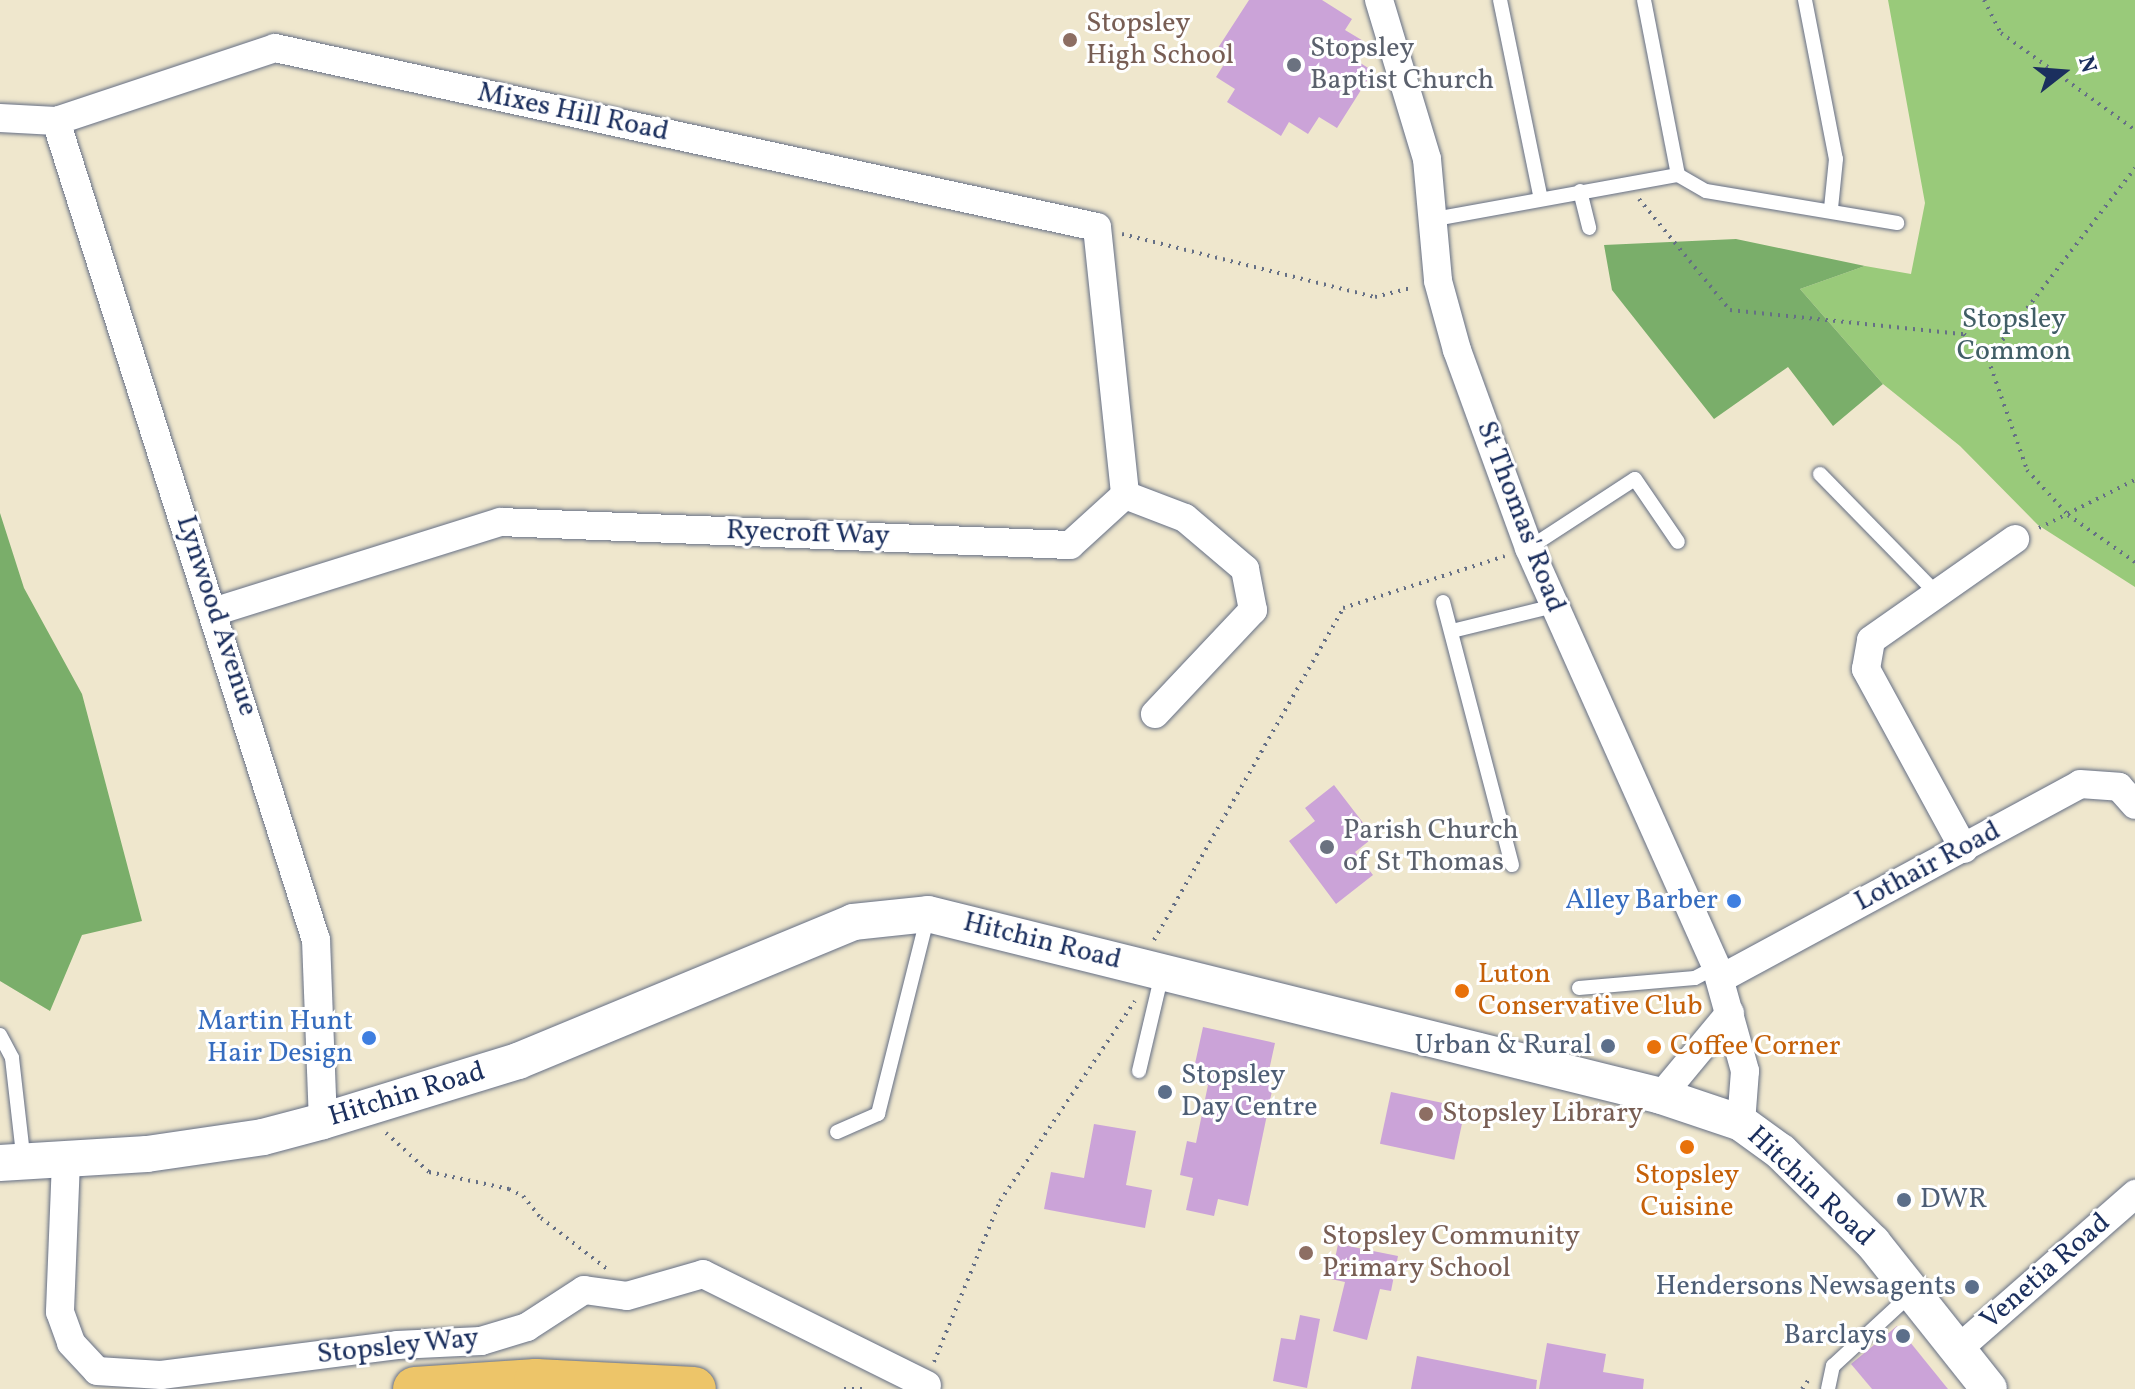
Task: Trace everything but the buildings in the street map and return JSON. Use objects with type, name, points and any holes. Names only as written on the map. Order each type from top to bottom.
[{"type":"main road","name":"Stopsley Way","points":[[415,1389],[536,1381],[694,1389]]},
{"type":"street","name":"St Thomas' Road","points":[[1379,0],[1418,122],[1435,219],[1438,281],[1457,350],[1529,548],[1718,973],[1745,1071],[1741,1123]]},
{"type":"street","name":"Mixes Hill Road","points":[[56,121],[275,48],[1097,227]]},
{"type":"street","points":[[0,118],[56,121]]},
{"type":"street","name":"Lynwood Avenue","points":[[56,121],[216,611],[316,940],[323,1121]]},
{"type":"street","points":[[1097,227],[1125,495],[1185,518],[1245,569],[1253,610],[1155,714]]},
{"type":"street","name":"Ryecroft Way","points":[[216,611],[500,522],[1070,545],[1125,495]]},
{"type":"street","points":[[1964,849],[1866,669],[1871,640],[1934,591],[2015,539]]},
{"type":"street","name":"Lothair Road","points":[[1718,973],[1964,849],[2080,784],[2119,787],[2135,805]]},
{"type":"street","name":"Hitchin Road","points":[[12,1163],[66,1161],[263,1137],[323,1121],[518,1061],[853,922],[928,914],[1148,976],[1661,1096],[1741,1123],[1781,1152],[1862,1233],[1989,1389]]},
{"type":"street","points":[[1661,1096],[1730,1013]]},
{"type":"street","name":"Stopsley Way","points":[[66,1161],[60,1312],[71,1343],[97,1371],[161,1375],[397,1345],[481,1341],[527,1327],[584,1290],[627,1296],[703,1274],[927,1385]]},
{"type":"street","name":"Venetia Road","points":[[1957,1350],[2135,1194]]},
{"type":"lane","points":[[1500,0],[1541,199]]},
{"type":"lane","points":[[1644,0],[1678,175]]},
{"type":"lane","points":[[1805,0],[1836,159],[1831,208]]},
{"type":"lane","points":[[1435,219],[1624,182],[1678,175],[1706,191],[1831,208],[1897,223]]},
{"type":"lane","points":[[1580,191],[1589,228]]},
{"type":"lane","points":[[1820,474],[1934,591]]},
{"type":"lane","points":[[1529,548],[1635,479],[1678,542]]},
{"type":"lane","points":[[1443,602],[1512,865]]},
{"type":"lane","points":[[1452,631],[1554,606]]},
{"type":"lane","points":[[837,1132],[878,1114],[928,914]]},
{"type":"lane","points":[[1579,988],[1695,978],[1718,973]]},
{"type":"lane","points":[[1139,1071],[1148,976]]},
{"type":"lane","points":[[0,1035],[12,1058],[12,1163]]},
{"type":"lane","points":[[1828,1389],[1833,1366],[1912,1293]]},
{"type":"path","points":[[1984,0],[2001,33],[2135,130]]},
{"type":"path","points":[[1988,359],[2135,168]]},
{"type":"path","points":[[1624,182],[1730,310],[1964,334],[1988,359],[2027,470],[2068,515],[2135,562]]},
{"type":"path","points":[[1097,227],[1375,297],[1438,281]]},
{"type":"path","points":[[2015,539],[2135,480]]},
{"type":"path","points":[[927,1385],[1000,1201],[1148,976],[1343,608],[1529,548]]},
{"type":"path","points":[[376,1106],[383,1130],[429,1172],[509,1189],[523,1196],[541,1218],[604,1264],[627,1296]]},
{"type":"path","points":[[844,1389],[865,1389]]},
{"type":"green space","name":"Stopsley Common","points":[[1888,0],[2135,0],[2135,587],[2038,525],[1960,446],[1883,384],[1800,289],[1865,266],[1911,274],[1925,203]]},
{"type":"green space","points":[[1736,239],[1865,266],[1800,289],[1883,384],[1833,426],[1788,367],[1714,419],[1612,290],[1604,245]]},
{"type":"green space","points":[[0,513],[24,588],[82,694],[142,921],[82,935],[50,1011],[0,981]]},
{"type":"place","name":"Stopsley High School","points":[[1070,40]]},
{"type":"place","name":"Stopsley Baptist Church","points":[[1294,65]]},
{"type":"place","name":"Parish Church of St Thomas","points":[[1327,847]]},
{"type":"place","name":"Alley Barber","points":[[1734,901]]},
{"type":"place","name":"Luton Conservative Club","points":[[1462,991]]},
{"type":"place","name":"Martin Hunt Hair Design","points":[[369,1038]]},
{"type":"place","name":"Urban & Rural","points":[[1608,1046]]},
{"type":"place","name":"Coffee Corner","points":[[1654,1047]]},
{"type":"place","name":"Stopsley Day Centre","points":[[1165,1092]]},
{"type":"place","name":"Stopsley Library","points":[[1426,1114]]},
{"type":"place","name":"Stopsley Cuisine","points":[[1687,1147]]},
{"type":"place","name":"DWR","points":[[1904,1200]]},
{"type":"place","name":"Stopsley Community Primary School","points":[[1306,1253]]},
{"type":"place","name":"Hendersons Newsagents","points":[[1972,1287]]},
{"type":"place","name":"Barclays","points":[[1903,1336]]}]
